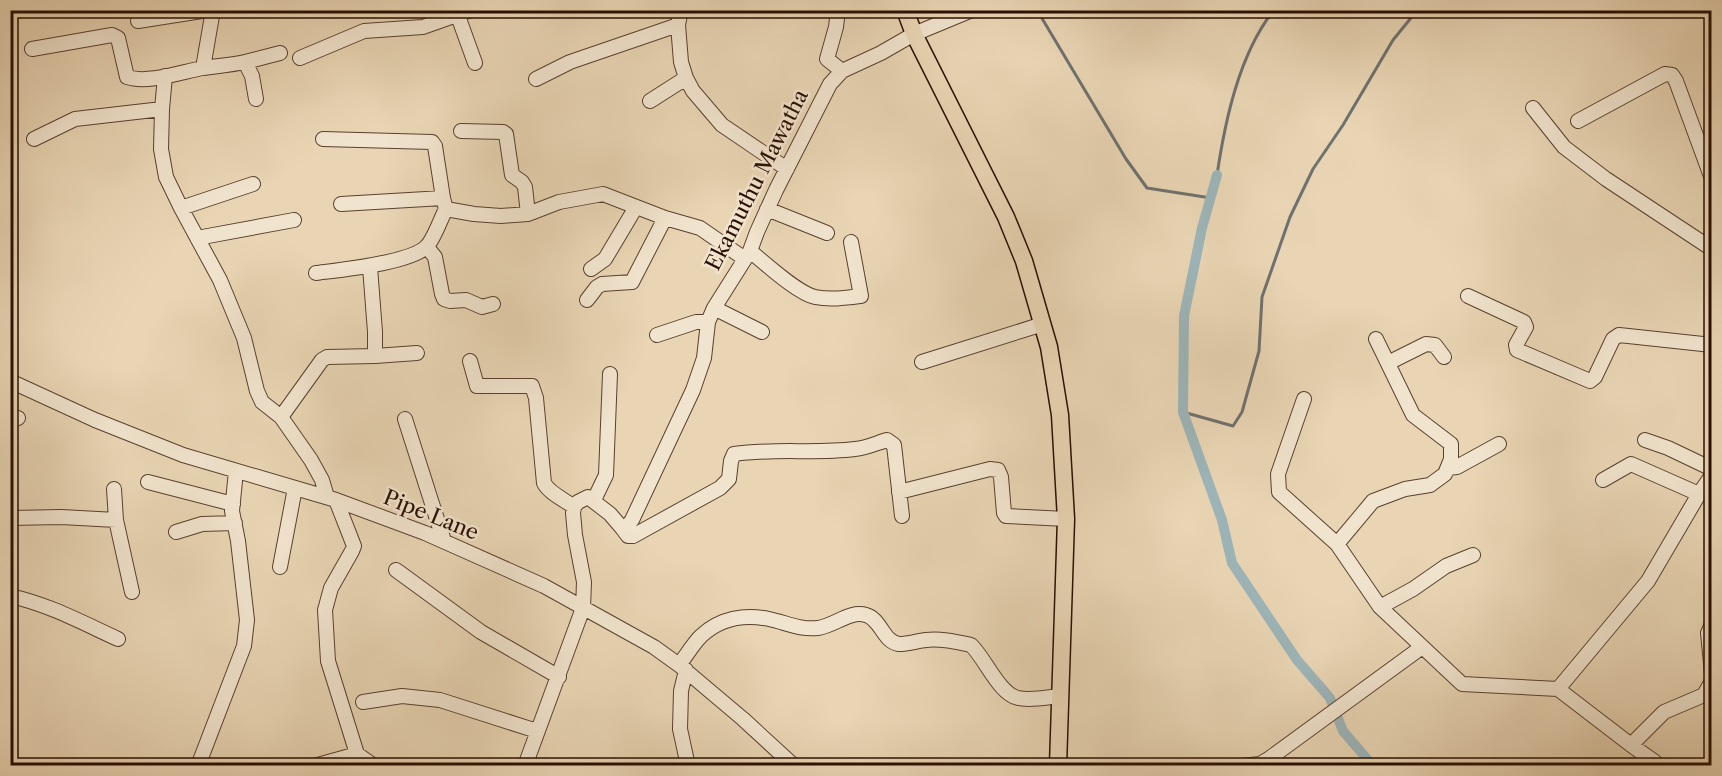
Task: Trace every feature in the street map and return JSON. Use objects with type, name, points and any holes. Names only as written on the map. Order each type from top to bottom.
[{"type":"main road","points":[[905,10],[1006,217],[1024,261],[1049,347],[1059,407],[1066,519],[1058,765]]},
{"type":"street","points":[[138,21],[208,10]]},
{"type":"street","points":[[203,68],[213,10]]},
{"type":"street","points":[[681,10],[678,25],[681,62],[693,92],[722,125],[787,169]]},
{"type":"street","points":[[838,10],[836,27],[827,58],[842,71]]},
{"type":"street","name":"Ekamuthu Mawatha","points":[[622,528],[632,520],[693,390],[704,358],[708,322],[714,308],[747,255],[767,209],[830,84],[842,71],[915,34],[972,10]]},
{"type":"street","points":[[300,58],[364,31],[423,27],[465,13],[475,63]]},
{"type":"street","points":[[536,79],[570,62],[678,25]]},
{"type":"street","points":[[32,49],[112,35],[118,38],[127,77],[136,80],[245,62],[280,53]]},
{"type":"street","points":[[245,62],[252,76],[256,99]]},
{"type":"street","points":[[1578,121],[1665,74],[1672,75],[1712,179]]},
{"type":"street","points":[[165,76],[161,149],[166,177],[220,279],[244,338],[257,392],[262,402],[281,417],[311,460],[354,546],[332,588],[325,610],[328,661],[357,754],[374,765]]},
{"type":"street","points":[[650,101],[686,78]]},
{"type":"street","points":[[1533,108],[1564,147],[1606,179],[1712,249]]},
{"type":"street","points":[[34,139],[75,119],[162,109]]},
{"type":"street","points":[[461,131],[506,134],[512,175],[525,187],[528,214]]},
{"type":"street","points":[[315,273],[370,267],[412,255],[427,247],[444,204],[435,146],[432,142],[323,139]]},
{"type":"street","points":[[181,208],[253,184]]},
{"type":"street","points":[[341,204],[444,204],[474,214],[528,214],[559,202],[603,194],[665,218],[700,228],[812,296],[834,299],[861,296],[851,242]]},
{"type":"street","points":[[591,269],[605,259],[636,207]]},
{"type":"street","points":[[767,209],[827,233]]},
{"type":"street","points":[[587,300],[602,284],[632,282],[665,218]]},
{"type":"street","points":[[197,238],[294,220]]},
{"type":"street","points":[[427,247],[435,258],[444,299],[466,300],[482,307],[493,304]]},
{"type":"street","points":[[370,267],[375,356]]},
{"type":"street","points":[[1468,296],[1524,322],[1526,327],[1516,345],[1517,350],[1590,381],[1613,339],[1619,335],[1712,345]]},
{"type":"street","points":[[714,308],[762,332]]},
{"type":"street","points":[[657,335],[696,322],[708,322]]},
{"type":"street","points":[[922,362],[1043,324]]},
{"type":"street","points":[[1337,544],[1373,501],[1405,489],[1430,485],[1445,474],[1451,459],[1451,444],[1413,415],[1376,339]]},
{"type":"street","points":[[1388,363],[1426,344],[1435,345],[1444,357]]},
{"type":"street","points":[[281,417],[322,360],[327,357],[417,352]]},
{"type":"street","points":[[470,361],[477,386],[531,386],[536,398],[544,483],[549,491],[574,507]]},
{"type":"street","points":[[594,500],[606,475],[610,374]]},
{"type":"street","name":"Pipe Lane","points":[[10,381],[95,420],[183,455],[331,498],[444,541],[544,586],[654,647],[743,719],[794,765]]},
{"type":"street","points":[[1304,399],[1278,474],[1279,492],[1337,544],[1380,606],[1462,684],[1558,689],[1655,762],[1653,765]]},
{"type":"street","points":[[405,419],[444,541]]},
{"type":"street","points":[[525,765],[583,608],[584,582],[575,535],[574,507],[585,497],[588,496],[594,500],[628,536],[633,536],[720,488],[729,479],[734,454],[858,449],[887,440],[894,445],[903,516]]},
{"type":"street","points":[[1645,440],[1712,469]]},
{"type":"street","points":[[1448,468],[1456,467],[1499,444]]},
{"type":"street","points":[[1604,480],[1631,464],[1699,494]]},
{"type":"street","points":[[899,492],[990,469],[998,470],[1006,516],[1066,519]]},
{"type":"street","points":[[198,765],[244,646],[247,620],[232,511],[236,471]]},
{"type":"street","points":[[1558,689],[1648,581],[1712,475]]},
{"type":"street","points":[[148,482],[233,504]]},
{"type":"street","points":[[280,567],[295,488]]},
{"type":"street","points":[[114,489],[116,520],[132,592]]},
{"type":"street","points":[[10,518],[60,517],[116,520]]},
{"type":"street","points":[[176,532],[202,524],[235,524]]},
{"type":"street","points":[[1380,606],[1413,589],[1446,566],[1473,555]]},
{"type":"street","points":[[396,570],[482,633],[559,677]]},
{"type":"street","points":[[10,596],[25,599],[118,639]]},
{"type":"street","points":[[688,765],[680,729],[682,668],[701,636],[717,624],[732,618],[771,619],[804,628],[821,627],[856,614],[866,615],[879,624],[888,639],[897,644],[929,640],[955,641],[971,645],[1002,687],[1012,696],[1021,699],[1061,696]]},
{"type":"street","points":[[1710,630],[1712,673]]},
{"type":"street","points":[[1242,765],[1260,764],[1270,758],[1422,647]]},
{"type":"street","points":[[1631,745],[1664,712],[1708,697],[1712,681]]},
{"type":"street","points":[[363,702],[402,696],[440,700],[537,731]]},
{"type":"street","points":[[314,765],[357,754]]},
{"type":"waterway","points":[[1037,10],[1126,159],[1147,188],[1211,198]]},
{"type":"waterway","points":[[1217,175],[1235,89],[1251,47],[1274,10]]},
{"type":"waterway","points":[[1183,412],[1233,426],[1242,412],[1259,351],[1262,297],[1290,217],[1313,169],[1343,125],[1393,40],[1415,13],[1424,10]]},
{"type":"waterway","points":[[1217,175],[1202,228],[1184,316],[1183,412],[1222,520],[1232,563],[1297,660],[1330,698],[1343,731],[1373,766]]}]
